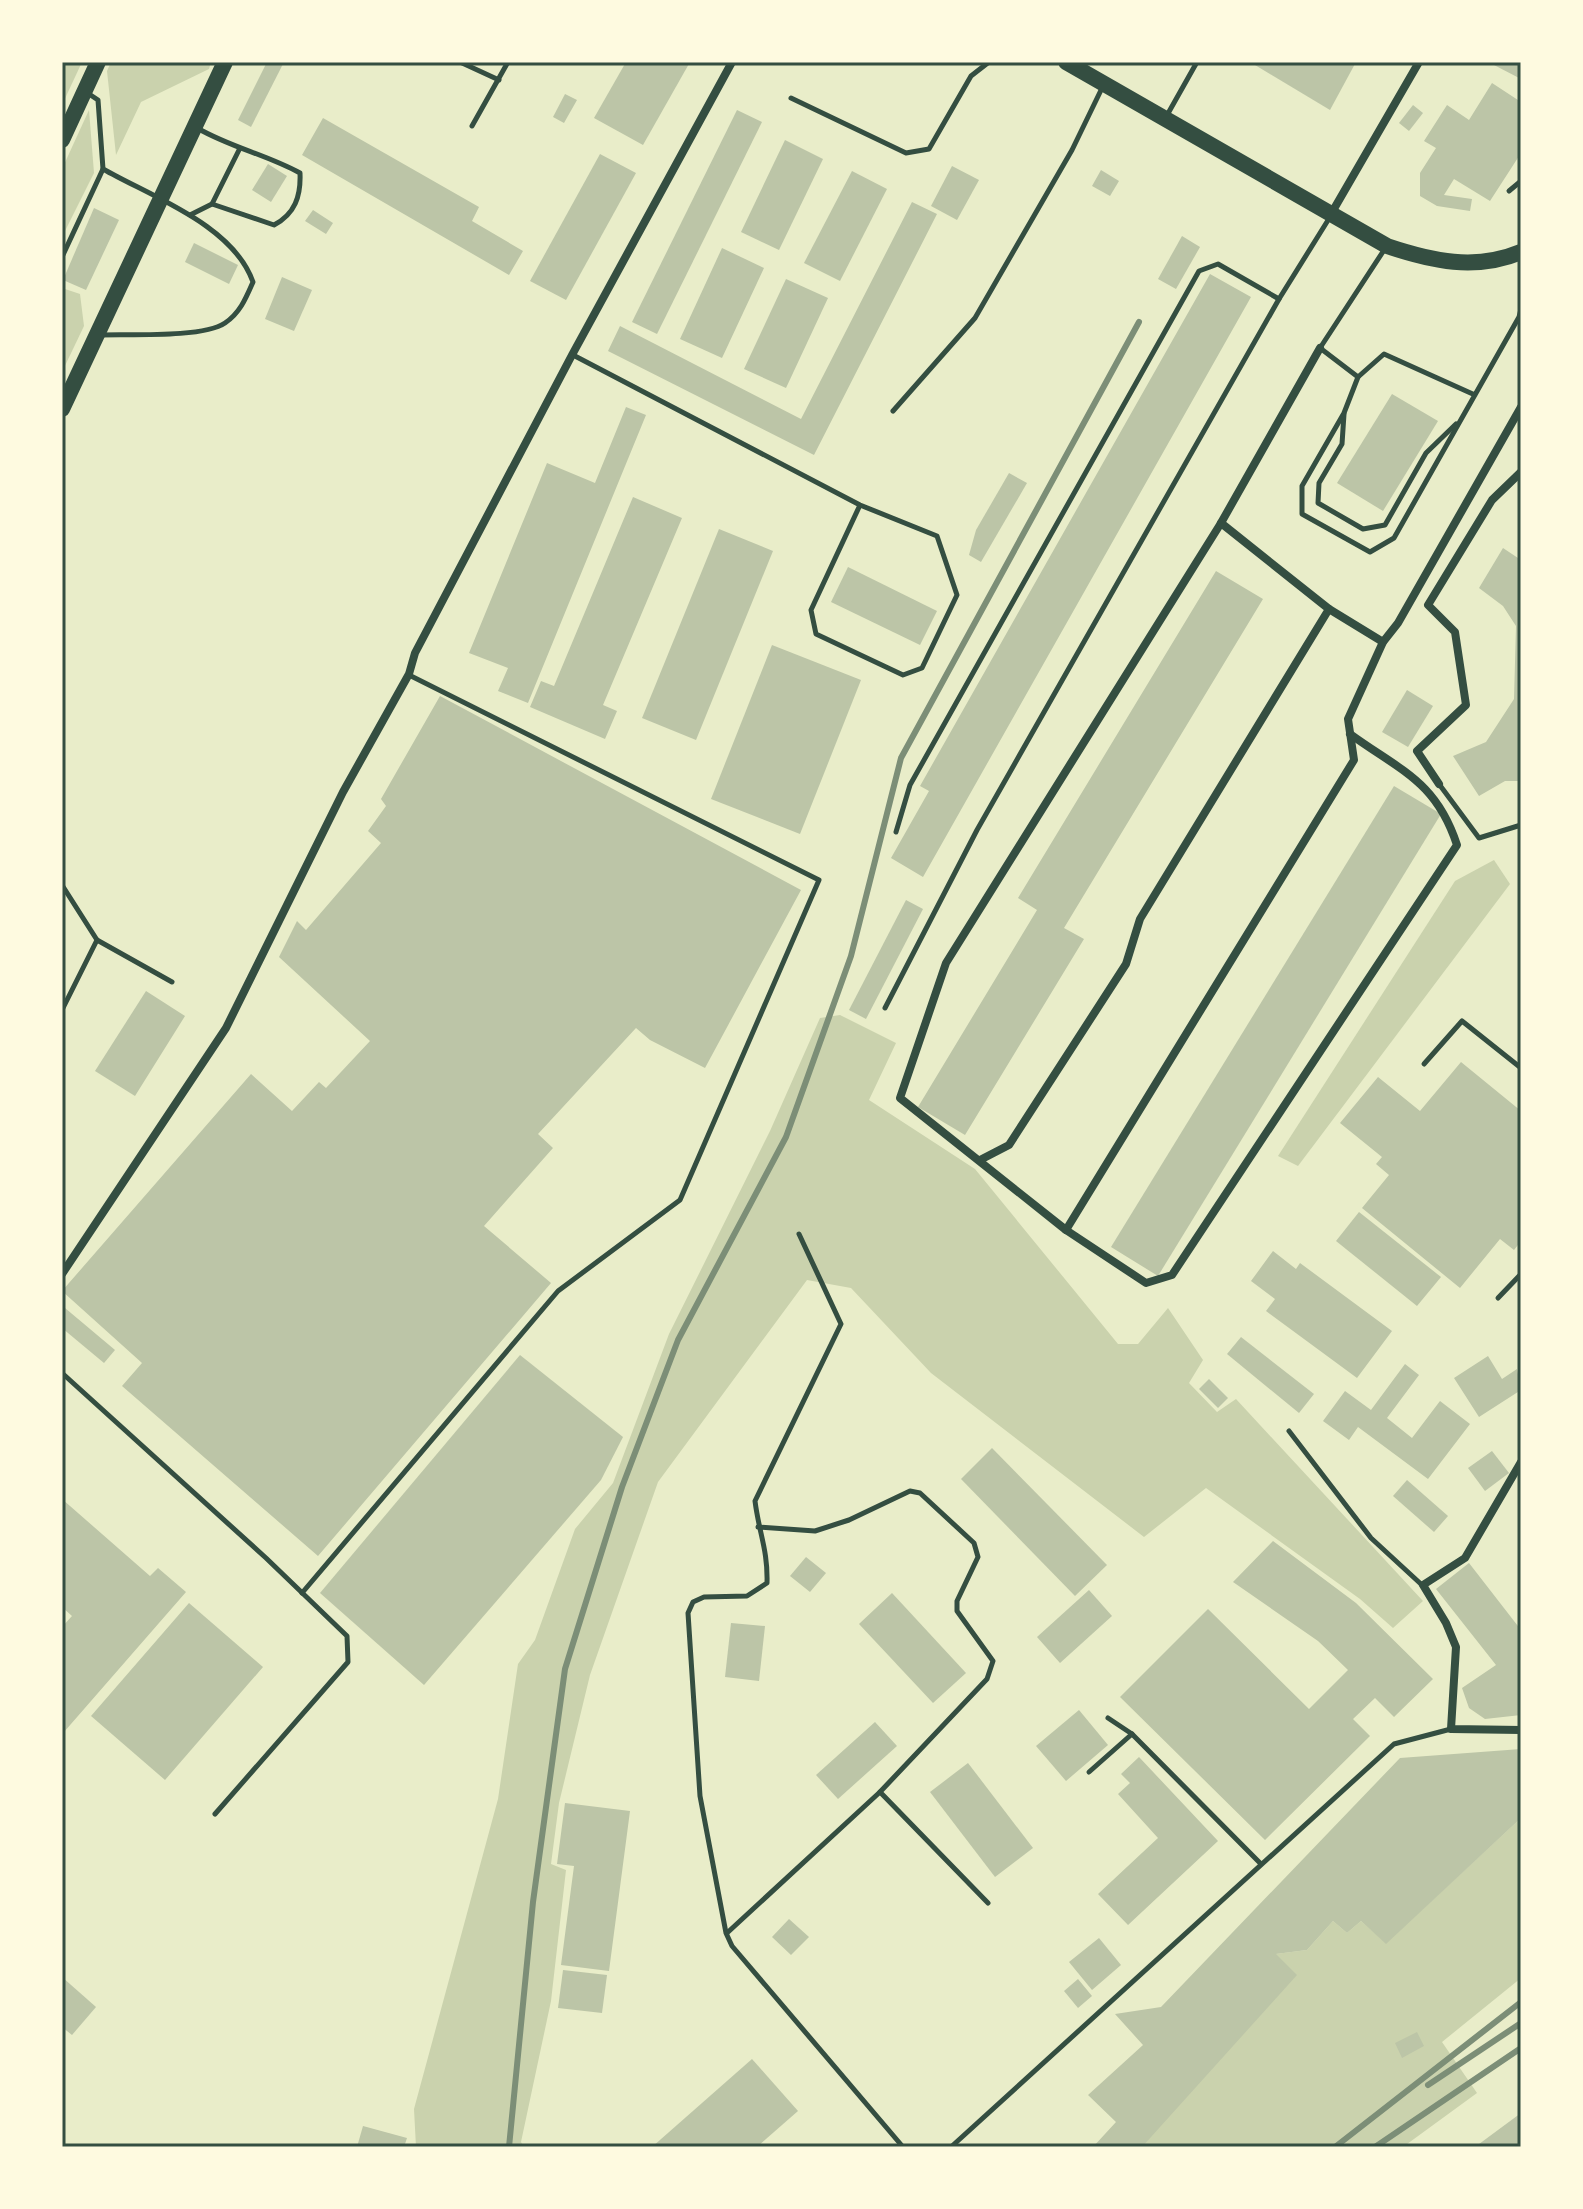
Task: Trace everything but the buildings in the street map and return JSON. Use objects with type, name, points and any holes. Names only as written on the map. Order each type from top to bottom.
[{"type":"main road","points":[[62,140],[98,62]]},
{"type":"main road","points":[[62,409],[225,62]]},
{"type":"main road","points":[[1066,62],[1164,121],[1387,246],[1443,262],[1504,259],[1521,252]]},
{"type":"street","points":[[62,1274],[226,1028],[343,792],[409,674],[415,653],[572,355],[732,62]]},
{"type":"street","points":[[1330,216],[1419,62]]},
{"type":"street","points":[[1320,348],[1221,523],[946,963],[900,1098],[1066,1230],[1146,1283],[1172,1275],[1457,845],[1449,821],[1429,789],[1350,734]]},
{"type":"street","points":[[1066,1230],[1354,760],[1348,719],[1383,642],[1398,623],[1521,407]]},
{"type":"street","points":[[1439,784],[1417,751],[1466,705],[1455,632],[1428,605],[1492,500],[1521,472]]},
{"type":"street","points":[[1221,523],[1329,609],[1383,642]]},
{"type":"street","points":[[980,1160],[1009,1145],[1126,964],[1140,919],[1329,609]]},
{"type":"street","points":[[1521,1462],[1465,1558],[1423,1585],[1446,1623],[1456,1647],[1451,1729],[1521,1730]]},
{"type":"lane","points":[[460,62],[499,80]]},
{"type":"lane","points":[[472,126],[508,62]]},
{"type":"lane","points":[[791,98],[906,153],[929,149],[971,76],[989,62]]},
{"type":"lane","points":[[1164,121],[1197,62]]},
{"type":"lane","points":[[893,411],[975,318],[1072,150],[1104,85]]},
{"type":"lane","points":[[62,257],[103,169],[98,100],[84,91]]},
{"type":"lane","points":[[195,126],[239,150],[272,158],[300,173],[300,192],[288,217],[274,225],[212,204]]},
{"type":"lane","points":[[189,215],[212,204],[239,150]]},
{"type":"lane","points":[[97,335],[183,333],[223,325],[242,308],[253,282],[248,268],[227,244],[189,215],[103,169]]},
{"type":"lane","points":[[1509,191],[1521,181]]},
{"type":"lane","points":[[885,1008],[977,830],[1279,299],[1330,216]]},
{"type":"lane","points":[[1358,377],[1320,348],[1387,246]]},
{"type":"lane","points":[[896,832],[910,785],[1199,271],[1218,264],[1279,299]]},
{"type":"lane","points":[[1475,395],[1384,354],[1358,377],[1344,413],[1302,486],[1302,514],[1370,552],[1394,538],[1475,395],[1521,309]]},
{"type":"lane","points":[[572,355],[860,505],[937,536],[957,595],[922,668],[903,675],[816,634],[811,610],[860,505]]},
{"type":"lane","points":[[1344,413],[1342,444],[1319,483],[1318,503],[1363,529],[1385,525],[1426,453],[1462,418]]},
{"type":"lane","points":[[302,1593],[558,1291],[680,1200],[819,880],[409,674]]},
{"type":"lane","points":[[1439,784],[1479,838],[1521,825]]},
{"type":"lane","points":[[62,885],[97,940],[172,982]]},
{"type":"lane","points":[[62,1010],[97,940]]},
{"type":"lane","points":[[1424,1064],[1462,1021],[1521,1068]]},
{"type":"lane","points":[[799,1234],[841,1324],[755,1501],[758,1527],[768,1552],[767,1583],[747,1596],[704,1597],[693,1602],[688,1613],[700,1796],[726,1933],[732,1946],[903,2147]]},
{"type":"lane","points":[[1498,1298],[1521,1274]]},
{"type":"lane","points":[[62,1373],[347,1636],[348,1662],[215,1814]]},
{"type":"lane","points":[[1289,1431],[1371,1538],[1423,1585]]},
{"type":"lane","points":[[726,1933],[880,1792],[992,1670],[993,1661],[957,1611],[957,1601],[978,1557],[974,1543],[920,1493],[910,1491],[849,1520],[815,1531],[758,1527]]},
{"type":"lane","points":[[1108,1718],[1132,1734],[1260,1863]]},
{"type":"lane","points":[[951,2147],[1394,1744],[1451,1729]]},
{"type":"lane","points":[[1089,1772],[1132,1734]]},
{"type":"lane","points":[[880,1792],[988,1903]]},
{"type":"green space","points":[[62,62],[82,62],[62,105]]},
{"type":"green space","points":[[111,62],[211,62],[209,69],[141,102],[116,155],[107,71]]},
{"type":"green space","points":[[89,110],[94,173],[62,237],[62,169]]},
{"type":"green space","points":[[62,288],[80,294],[84,326],[62,372]]},
{"type":"green space","points":[[1494,860],[1510,884],[1298,1166],[1278,1156],[1455,881]]},
{"type":"green space","points":[[840,1015],[896,1043],[869,1100],[975,1169],[1118,1344],[1138,1344],[1168,1308],[1203,1360],[1189,1383],[1217,1412],[1236,1399],[1423,1601],[1393,1628],[1360,1599],[1206,1488],[1144,1537],[931,1373],[851,1288],[807,1280],[658,1482],[590,1675],[559,1803],[551,1864],[566,1870],[551,2001],[521,2142],[524,2147],[416,2147],[414,2109],[498,1799],[518,1664],[535,1640],[575,1529],[613,1483],[669,1334],[770,1131],[820,1018]]},
{"type":"green space","points":[[1521,1818],[1521,1978],[1442,2042],[1477,2093],[1403,2147],[1142,2147],[1276,1954],[1307,1950],[1333,1921],[1347,1933],[1361,1921],[1386,1943]]},
{"type":"railway","points":[[509,2147],[533,1902],[565,1669],[622,1487],[678,1340],[786,1137],[851,956],[901,758],[1139,322]]},
{"type":"railway","points":[[1335,2147],[1521,2002]]},
{"type":"railway","points":[[1428,2085],[1521,2023]]},
{"type":"railway","points":[[1375,2147],[1521,2048]]}]
